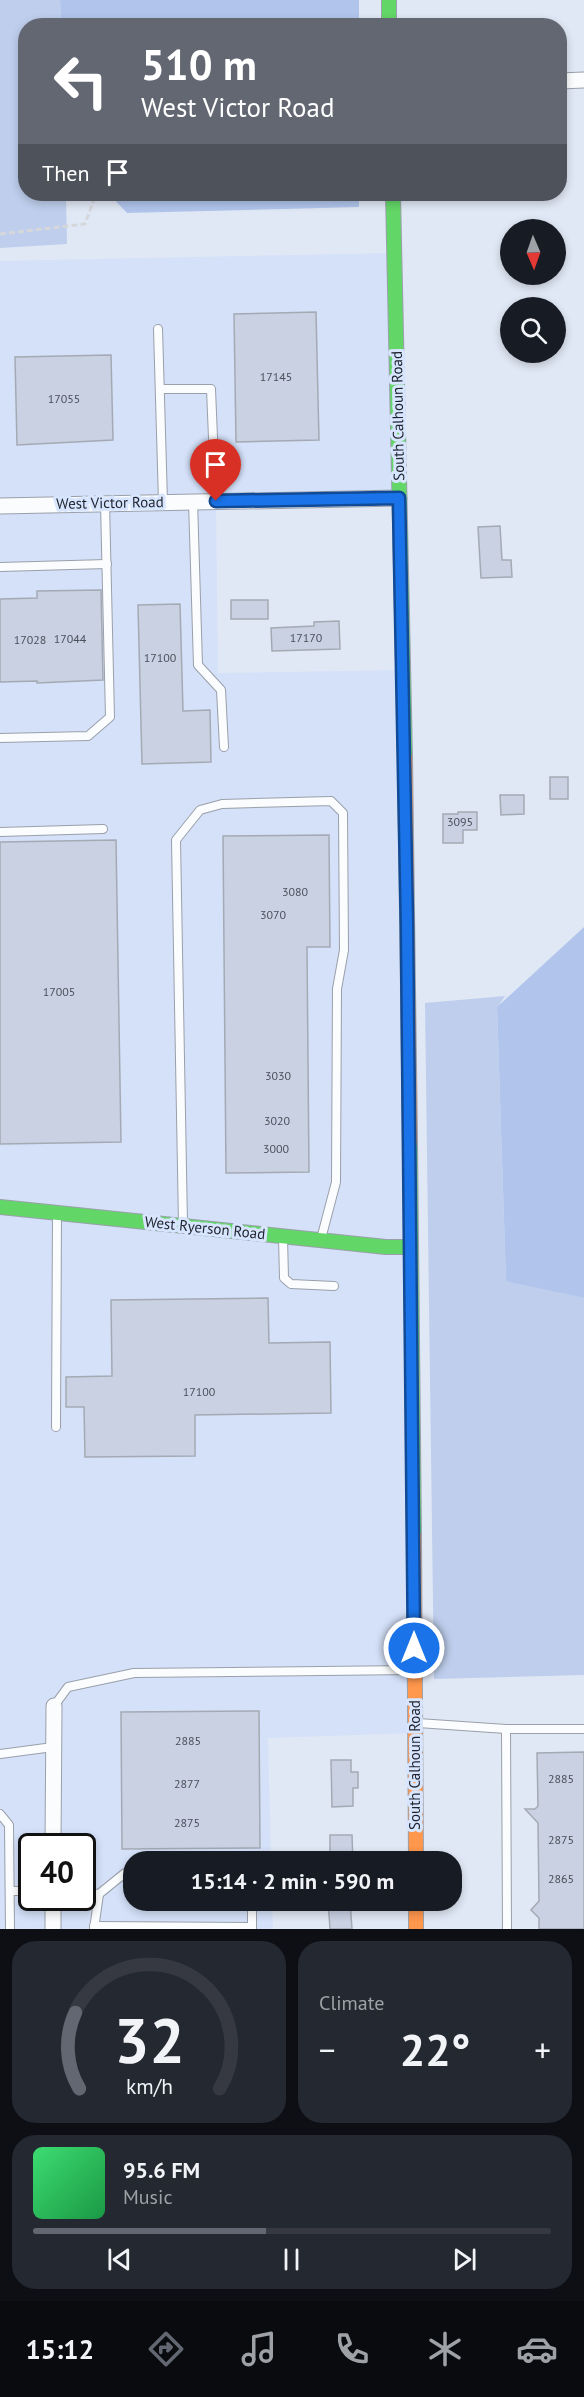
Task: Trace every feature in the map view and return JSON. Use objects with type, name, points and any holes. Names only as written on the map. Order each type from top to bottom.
[{"type":"street","points":[[389,0],[389,18]]},
{"type":"street","points":[[567,81],[584,80]]},
{"type":"street","name":"South Calhoun Road","points":[[393,201],[410,1247],[416,1851]]},
{"type":"street","name":"West Victor Road","points":[[0,506],[399,498]]},
{"type":"street","name":"West Ryerson Road","points":[[0,1207],[410,1247]]},
{"type":"street","points":[[53,1833],[54,1706]]},
{"type":"street","points":[[53,1911],[53,1929]]},
{"type":"street","points":[[416,1911],[416,1929]]},
{"type":"lane","points":[[158,329],[163,502]]},
{"type":"lane","points":[[161,389],[211,389],[213,438]]},
{"type":"lane","points":[[193,501],[198,665],[221,690],[224,747]]},
{"type":"lane","points":[[0,738],[87,736],[110,717],[105,503]]},
{"type":"lane","points":[[0,567],[107,564]]},
{"type":"lane","points":[[183,1225],[176,840],[200,810],[222,804],[331,801],[343,813],[344,950],[337,989],[336,1182],[321,1240]]},
{"type":"lane","points":[[0,832],[103,829]]},
{"type":"lane","points":[[56,1427],[57,1212]]},
{"type":"lane","points":[[283,1236],[284,1278],[291,1284],[334,1286]]},
{"type":"lane","points":[[54,1706],[68,1687],[134,1673],[414,1670]]},
{"type":"lane","points":[[414,1723],[506,1729],[584,1729]]},
{"type":"lane","points":[[506,1729],[507,1929]]},
{"type":"lane","points":[[0,1754],[52,1747]]},
{"type":"lane","points":[[0,1814],[9,1825],[10,1929]]},
{"type":"lane","points":[[96,1894],[99,1894],[123,1875]]},
{"type":"lane","points":[[9,1891],[18,1891]]},
{"type":"lane","points":[[99,1894],[94,1928],[252,1928],[252,1911]]},
{"type":"path","points":[[0,234],[85,224],[93,201]]},
{"type":"shaded area","points":[[0,0],[60,0],[61,18],[18,18],[18,201],[66,201],[67,244],[0,248]]},
{"type":"shaded area","points":[[60,0],[359,0],[359,18],[61,18]]},
{"type":"shaded area","points":[[116,201],[359,201],[359,207],[127,213]]},
{"type":"shaded area","points":[[394,253],[399,498],[216,501],[218,673],[403,670],[414,1733],[268,1738],[271,1851],[123,1851],[123,1911],[272,1911],[273,1929],[0,1929],[0,261]]},
{"type":"shaded area","points":[[584,927],[584,1298],[506,1281],[497,1007]]},
{"type":"shaded area","points":[[505,996],[497,1008],[506,1280],[584,1298],[584,1675],[434,1679],[425,1003]]},
{"type":"building","points":[[316,312],[319,440],[236,442],[234,314]]},
{"type":"building","points":[[111,355],[113,440],[17,445],[15,357]]},
{"type":"building","points":[[500,526],[502,560],[511,560],[512,577],[481,578],[478,527]]},
{"type":"building","points":[[101,590],[103,680],[0,682],[0,599],[37,598],[37,591]]},
{"type":"building","points":[[231,600],[268,600],[268,619],[231,619]]},
{"type":"building","points":[[180,604],[183,711],[210,710],[211,762],[142,764],[138,605]]},
{"type":"building","points":[[339,621],[340,649],[272,651],[271,628],[314,626],[314,622]]},
{"type":"building","points":[[550,777],[568,777],[568,799],[550,799]]},
{"type":"building","points":[[500,795],[524,795],[524,814],[501,815]]},
{"type":"building","points":[[458,812],[477,812],[477,830],[463,830],[463,843],[443,843],[443,814],[458,814]]},
{"type":"building","points":[[329,835],[330,947],[307,947],[309,1172],[226,1173],[223,836]]},
{"type":"building","points":[[116,840],[121,1142],[0,1144],[0,842]]},
{"type":"building","points":[[268,1298],[269,1343],[330,1342],[331,1413],[195,1415],[195,1456],[85,1457],[84,1407],[66,1407],[66,1377],[112,1376],[111,1300]]},
{"type":"building","points":[[259,1711],[260,1848],[122,1849],[121,1712]]},
{"type":"building","points":[[584,1752],[584,1929],[539,1929],[539,1918],[531,1910],[539,1901],[538,1823],[525,1809],[535,1809],[538,1806],[537,1753]]},
{"type":"building","points":[[331,1760],[351,1760],[351,1772],[358,1772],[358,1788],[353,1788],[353,1806],[332,1807]]},
{"type":"building","points":[[330,1835],[352,1835],[353,1851],[330,1851]]},
{"type":"building","points":[[329,1911],[351,1911],[352,1929],[330,1929]]},
{"type":"traffic: fast","points":[[389,0],[389,18]]},
{"type":"traffic: fast","points":[[393,201],[405,757]]},
{"type":"traffic: fast","points":[[410,1142],[414,1536]]},
{"type":"traffic: fast","points":[[0,1207],[386,1247],[410,1247]]},
{"type":"traffic: slow","points":[[405,757],[410,1142]]},
{"type":"traffic: slow","points":[[414,1536],[416,1851]]},
{"type":"traffic: slow","points":[[416,1911],[416,1929]]},
{"type":"route","points":[[216,501],[399,498],[407,927],[414,1648]]}]
